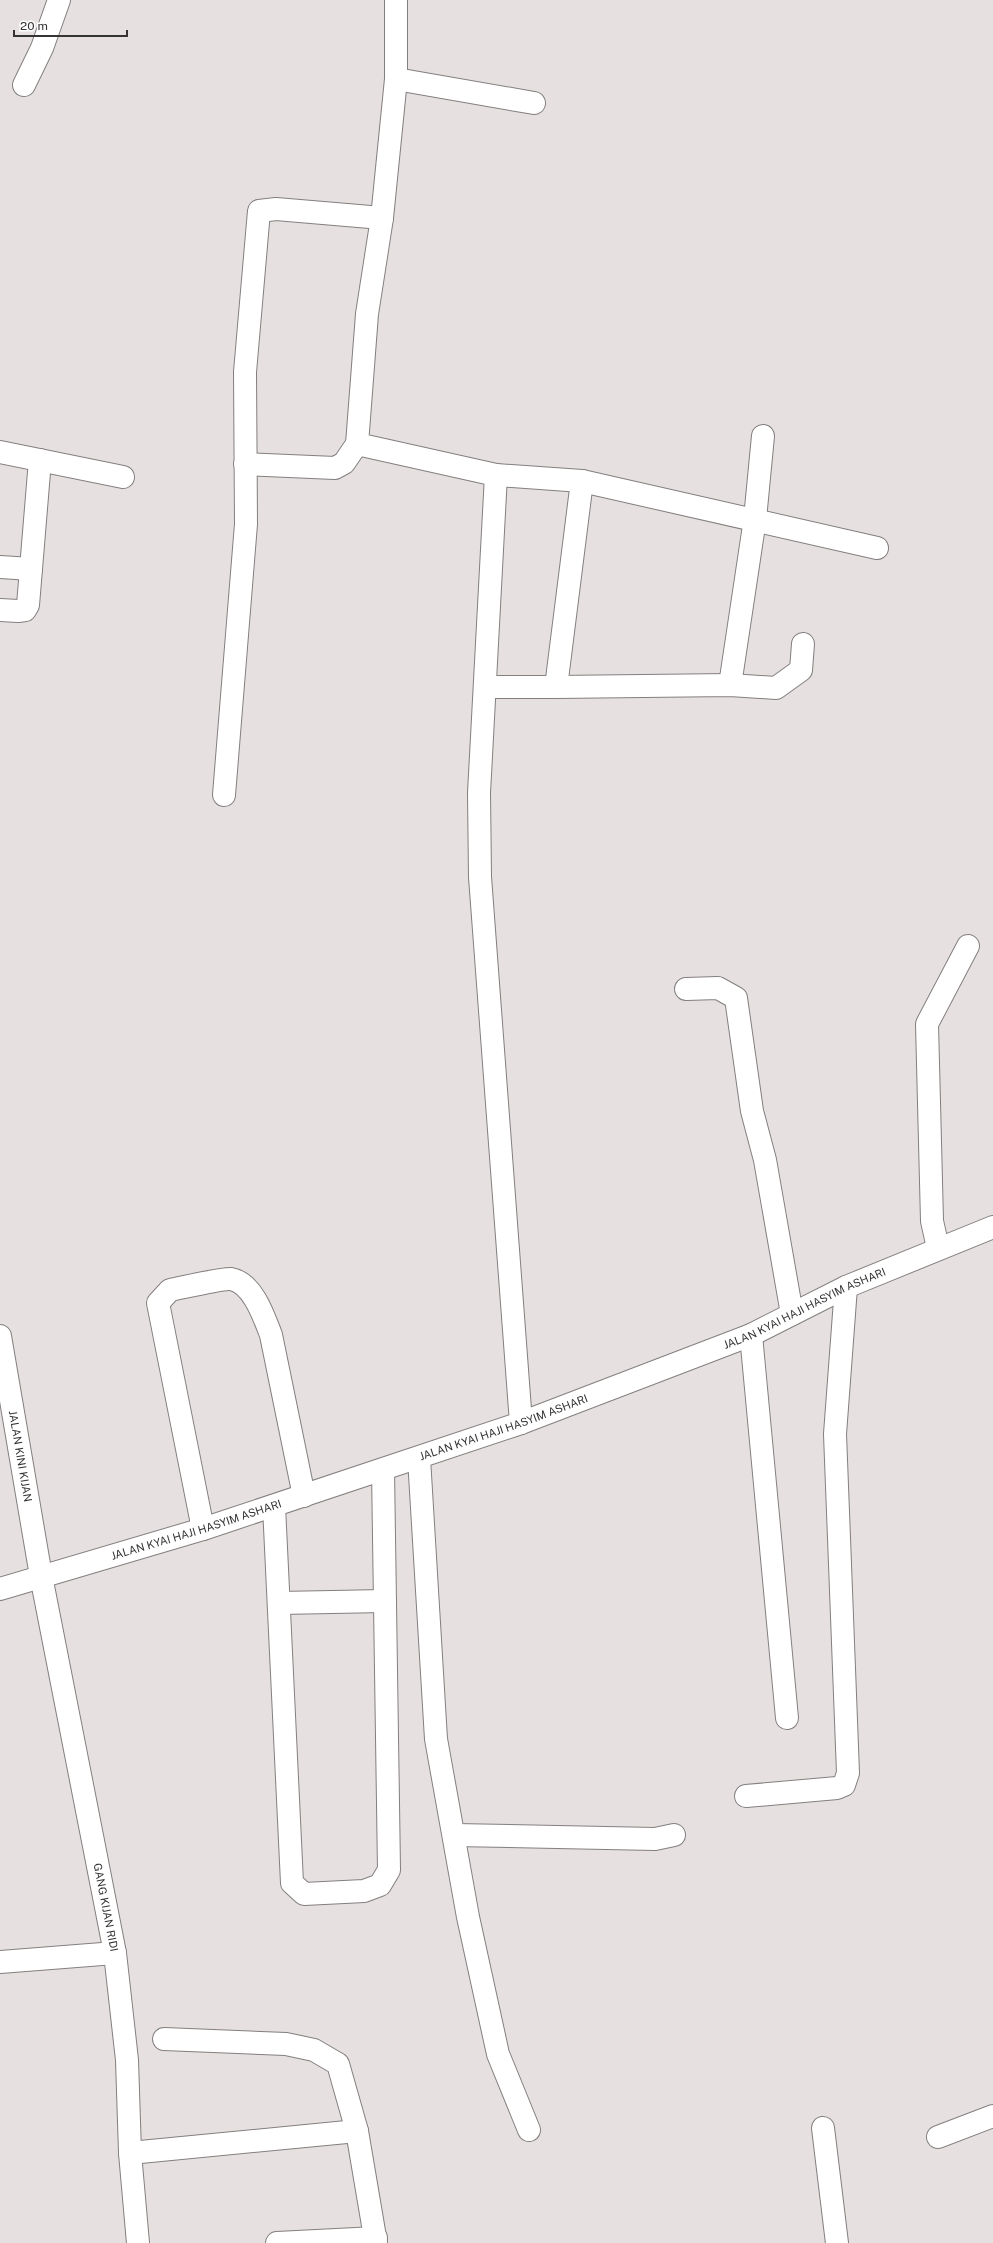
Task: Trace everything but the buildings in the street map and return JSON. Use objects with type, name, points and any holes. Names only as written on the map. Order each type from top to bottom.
[{"type":"street","points":[[24,85],[42,48],[59,0]]},
{"type":"street","points":[[245,464],[335,468],[344,463],[357,444],[367,314],[382,218],[396,79],[396,0]]},
{"type":"street","points":[[396,79],[534,103]]},
{"type":"street","points":[[224,795],[246,524],[245,372],[258,211],[276,209],[382,218]]},
{"type":"street","points":[[730,685],[755,519],[763,436]]},
{"type":"street","points":[[357,444],[496,475],[582,481],[878,548]]},
{"type":"street","points":[[0,452],[123,477]]},
{"type":"street","points":[[0,610],[24,610],[28,605],[40,460]]},
{"type":"street","points":[[496,475],[479,793],[480,877],[521,1423]]},
{"type":"street","points":[[556,687],[582,481]]},
{"type":"street","points":[[0,567],[31,570]]},
{"type":"street","points":[[485,687],[730,685],[776,688],[801,670],[803,644]]},
{"type":"street","points":[[938,1248],[932,1221],[927,1024],[968,946]]},
{"type":"street","points":[[686,989],[718,988],[736,998],[752,1111],[765,1160],[792,1314]]},
{"type":"street","name":"JALAN KYAI HAJI HASYIM ASHARI","points":[[0,1589],[203,1529],[521,1423],[751,1335],[846,1287],[938,1248],[993,1227]]},
{"type":"street","points":[[203,1529],[158,1303],[170,1290],[231,1280],[247,1289],[262,1310],[271,1335],[304,1496]]},
{"type":"street","points":[[746,1796],[837,1788],[844,1785],[848,1773],[835,1434],[846,1287]]},
{"type":"street","points":[[751,1335],[787,1718]]},
{"type":"street","name":"JALAN KINI KIJAN","points":[[0,1336],[41,1576]]},
{"type":"street","points":[[419,1458],[436,1739],[468,1917],[498,2054],[529,2130]]},
{"type":"street","points":[[274,1506],[292,1883],[304,1894],[364,1891],[380,1885],[389,1870],[383,1470]]},
{"type":"street","name":"GANG KIJAN RIDI","points":[[41,1576],[115,1953],[127,2060],[130,2153],[138,2243]]},
{"type":"street","points":[[279,1603],[385,1601]]},
{"type":"street","points":[[454,1835],[655,1839],[674,1835]]},
{"type":"street","points":[[0,1962],[115,1953]]},
{"type":"street","points":[[164,2039],[286,2044],[314,2050],[338,2064],[357,2131],[376,2240],[277,2243]]},
{"type":"street","points":[[938,2137],[993,2116]]},
{"type":"street","points":[[823,2128],[837,2243]]},
{"type":"street","points":[[130,2153],[357,2131]]}]
